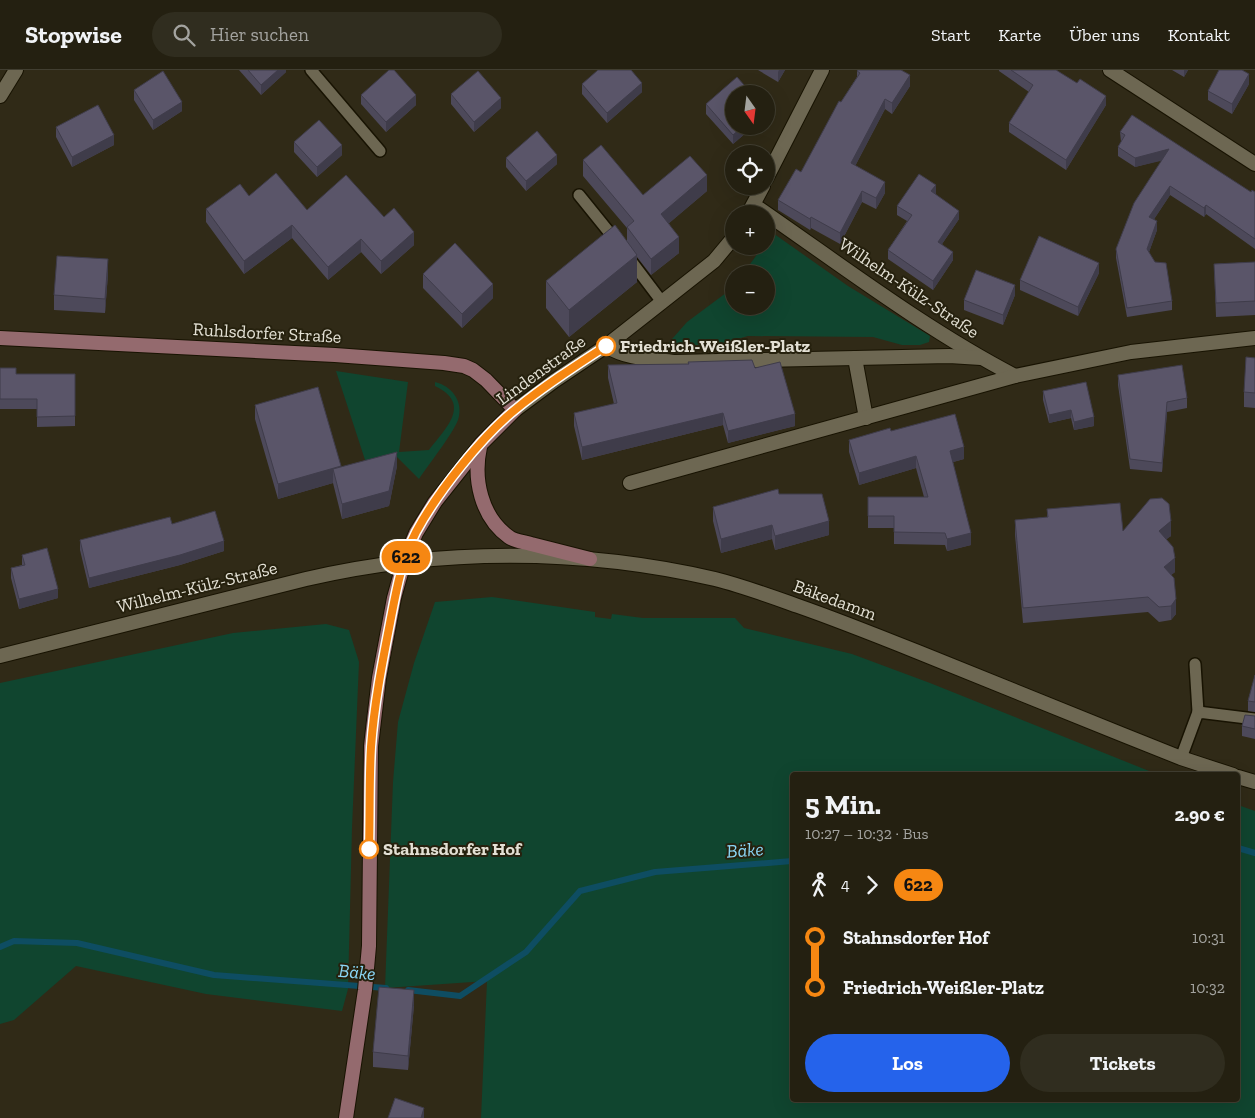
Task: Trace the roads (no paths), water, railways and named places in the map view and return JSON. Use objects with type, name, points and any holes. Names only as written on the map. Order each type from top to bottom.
[{"type":"main road","name":"Ruhlsdorfer Straße","points":[[0,338],[335,355],[444,363],[464,366],[473,370],[486,380],[515,410]]},
{"type":"main road","name":"Lindenstraße","points":[[346,1118],[365,990],[369,946],[371,746],[379,678],[394,598],[404,562],[416,533],[435,502],[481,444],[515,410]]},
{"type":"main road","points":[[481,444],[477,468],[480,493],[494,523],[510,538],[590,559]]},
{"type":"street","points":[[0,96],[16,70]]},
{"type":"street","points":[[775,161],[822,70]]},
{"type":"street","points":[[1110,70],[1255,164]]},
{"type":"street","name":"Wilhelm-Külz-Straße","points":[[775,225],[931,328],[981,358]]},
{"type":"street","name":"Lindenstraße","points":[[515,410],[606,346],[714,261],[725,248]]},
{"type":"street","points":[[630,483],[1016,376],[1131,352],[1255,338]]},
{"type":"street","name":"Wilhelm-Külz-Straße","points":[[606,346],[617,353],[630,357],[674,362],[949,356],[981,358]]},
{"type":"street","points":[[855,358],[866,418]]},
{"type":"street","points":[[981,358],[1016,376]]},
{"type":"street","name":"Bäkedamm","points":[[404,562],[476,556],[590,559],[682,572],[755,591],[853,625],[1181,758],[1224,772]]},
{"type":"street","name":"Wilhelm-Külz-Straße","points":[[0,656],[315,577],[404,562]]},
{"type":"street","points":[[1240,778],[1255,782]]},
{"type":"lane","points":[[311,70],[380,151]]},
{"type":"lane","points":[[579,196],[603,224],[662,302]]},
{"type":"lane","points":[[1181,758],[1198,712],[1195,664]]},
{"type":"lane","points":[[1198,712],[1255,719]]},
{"type":"waterway","name":"Bäke","points":[[1240,849],[1255,853]]},
{"type":"waterway","name":"Bäke","points":[[408,990],[460,996],[526,952],[580,891],[655,872],[790,861]]},
{"type":"waterway","name":"Bäke","points":[[0,947],[14,941],[77,943],[214,975],[386,988]]},
{"type":"place","name":"Friedrich-Weißler-Platz","points":[[606,346]]},
{"type":"place","name":"Stahnsdorfer Hof","points":[[369,849]]}]
